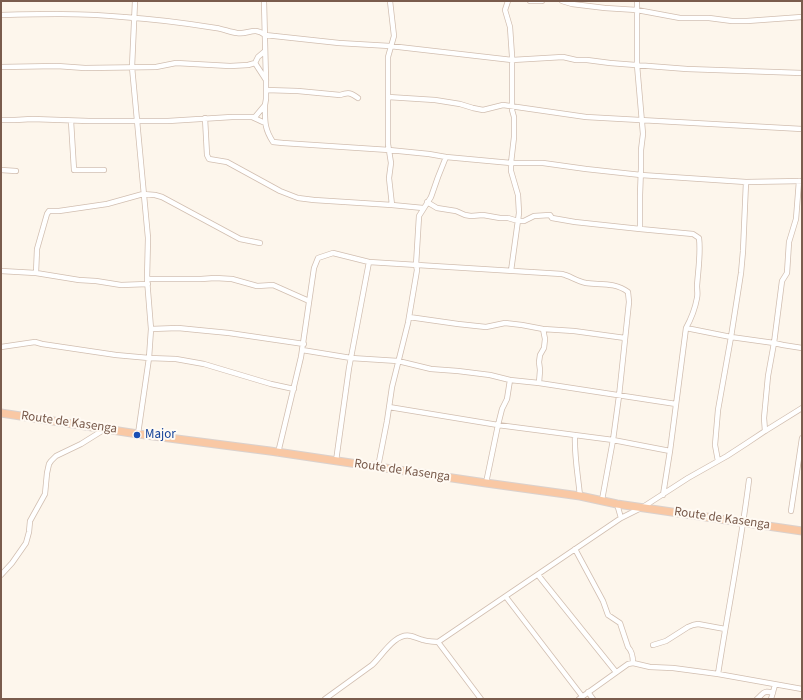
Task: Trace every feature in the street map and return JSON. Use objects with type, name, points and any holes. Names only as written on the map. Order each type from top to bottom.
[{"type":"highway","name":"Route de Kasenga","points":[[1,413],[138,434],[278,452],[580,496],[617,504],[802,531]]},
{"type":"street","points":[[135,1],[132,67],[148,238],[147,282],[151,329],[149,358],[138,434]]},
{"type":"street","points":[[264,1],[266,35],[265,123],[267,133],[273,142],[389,150],[511,163],[543,163],[641,175],[746,182],[800,181],[796,219],[789,242],[788,273],[782,281],[768,376],[764,418],[765,431]]},
{"type":"street","points":[[390,1],[394,36],[388,57],[388,144],[391,163],[389,178],[392,205]]},
{"type":"street","points":[[508,1],[505,10],[510,27],[512,60],[512,110],[514,117],[511,171],[519,204],[518,221],[510,271]]},
{"type":"street","points":[[530,1],[542,1]]},
{"type":"street","points":[[562,1],[572,4],[637,10],[680,18],[709,18],[732,21],[748,21],[802,17]]},
{"type":"street","points":[[637,1],[637,65],[643,134],[641,150],[640,229]]},
{"type":"street","points":[[1,15],[89,14],[186,24],[217,28],[239,33],[260,30],[266,35],[339,43],[390,46],[512,60],[563,57],[576,60],[687,69],[802,73]]},
{"type":"street","points":[[1,67],[156,67],[176,63],[230,66],[248,65],[255,63],[265,51]]},
{"type":"street","points":[[255,63],[266,81]]},
{"type":"street","points":[[266,90],[298,90],[340,95],[352,93],[358,98]]},
{"type":"street","points":[[388,97],[436,100],[483,110],[503,105],[586,117],[802,129]]},
{"type":"street","points":[[1,120],[168,121],[250,117],[254,116],[265,105]]},
{"type":"street","points":[[250,117],[265,123]]},
{"type":"street","points":[[205,118],[207,155],[209,159],[227,162],[280,191],[298,198],[314,200],[423,208]]},
{"type":"street","points":[[71,121],[74,170],[104,170]]},
{"type":"street","points":[[378,467],[392,387],[409,317],[417,270],[416,265],[420,213],[432,194],[446,157]]},
{"type":"street","points":[[1,170],[16,171]]},
{"type":"street","points":[[718,461],[715,445],[718,410],[741,273],[746,182]]},
{"type":"street","points":[[36,274],[37,249],[49,211],[59,211],[106,204],[143,194],[162,197],[240,239],[260,243]]},
{"type":"street","points":[[427,202],[437,208],[471,216],[483,215],[508,218],[518,221],[524,221],[534,216],[550,216],[552,218],[575,222],[693,234],[699,238],[698,296],[692,316],[686,328],[663,495]]},
{"type":"street","points":[[278,452],[304,344],[314,268],[318,258],[333,253],[369,262],[562,274],[586,283],[623,288],[628,292],[629,302],[619,396],[602,500]]},
{"type":"street","points":[[336,461],[351,358],[369,262]]},
{"type":"street","points":[[1,271],[121,285],[215,278],[232,279],[257,286],[273,285],[309,301]]},
{"type":"street","points":[[409,317],[486,327],[504,323],[625,338]]},
{"type":"street","points":[[151,329],[178,328],[228,333],[304,344]]},
{"type":"street","points":[[686,328],[731,338],[802,348]]},
{"type":"street","points":[[540,383],[539,362],[540,355],[544,348],[545,339],[543,329]]},
{"type":"street","points":[[1,347],[34,342],[149,358],[176,359],[204,364],[271,384],[294,389]]},
{"type":"street","points":[[302,350],[351,358],[398,361],[430,369],[490,375],[510,380],[540,383],[676,404]]},
{"type":"street","points":[[486,483],[498,425],[502,409],[507,399],[510,380]]},
{"type":"street","points":[[389,407],[498,425],[613,440],[670,451]]},
{"type":"street","points":[[438,642],[621,518],[663,495],[802,408]]},
{"type":"street","points":[[1,575],[12,563],[26,543],[30,521],[45,494],[47,473],[51,461],[56,456],[81,444],[106,428]]},
{"type":"street","points":[[576,435],[576,461],[580,496]]},
{"type":"street","points":[[791,511],[802,438]]},
{"type":"street","points":[[718,674],[744,522],[749,480]]},
{"type":"street","points":[[617,504],[621,518]]},
{"type":"street","points":[[575,549],[603,602],[608,615],[620,624],[628,647],[631,650],[633,658],[632,663]]},
{"type":"street","points":[[538,575],[616,672]]},
{"type":"street","points":[[506,597],[581,698],[616,672],[632,663],[650,667],[673,668],[718,674],[802,689]]},
{"type":"street","points":[[653,645],[666,641],[693,625],[698,624],[725,629]]},
{"type":"street","points":[[325,699],[372,665],[378,660],[388,646],[400,637],[410,636],[422,640],[438,642],[481,699]]},
{"type":"street","points":[[772,699],[775,685]]},
{"type":"street","points":[[758,699],[764,692],[767,691],[773,693]]},
{"type":"street","points":[[588,692],[593,699]]},
{"type":"place","name":"Major","points":[[137,435]]}]
